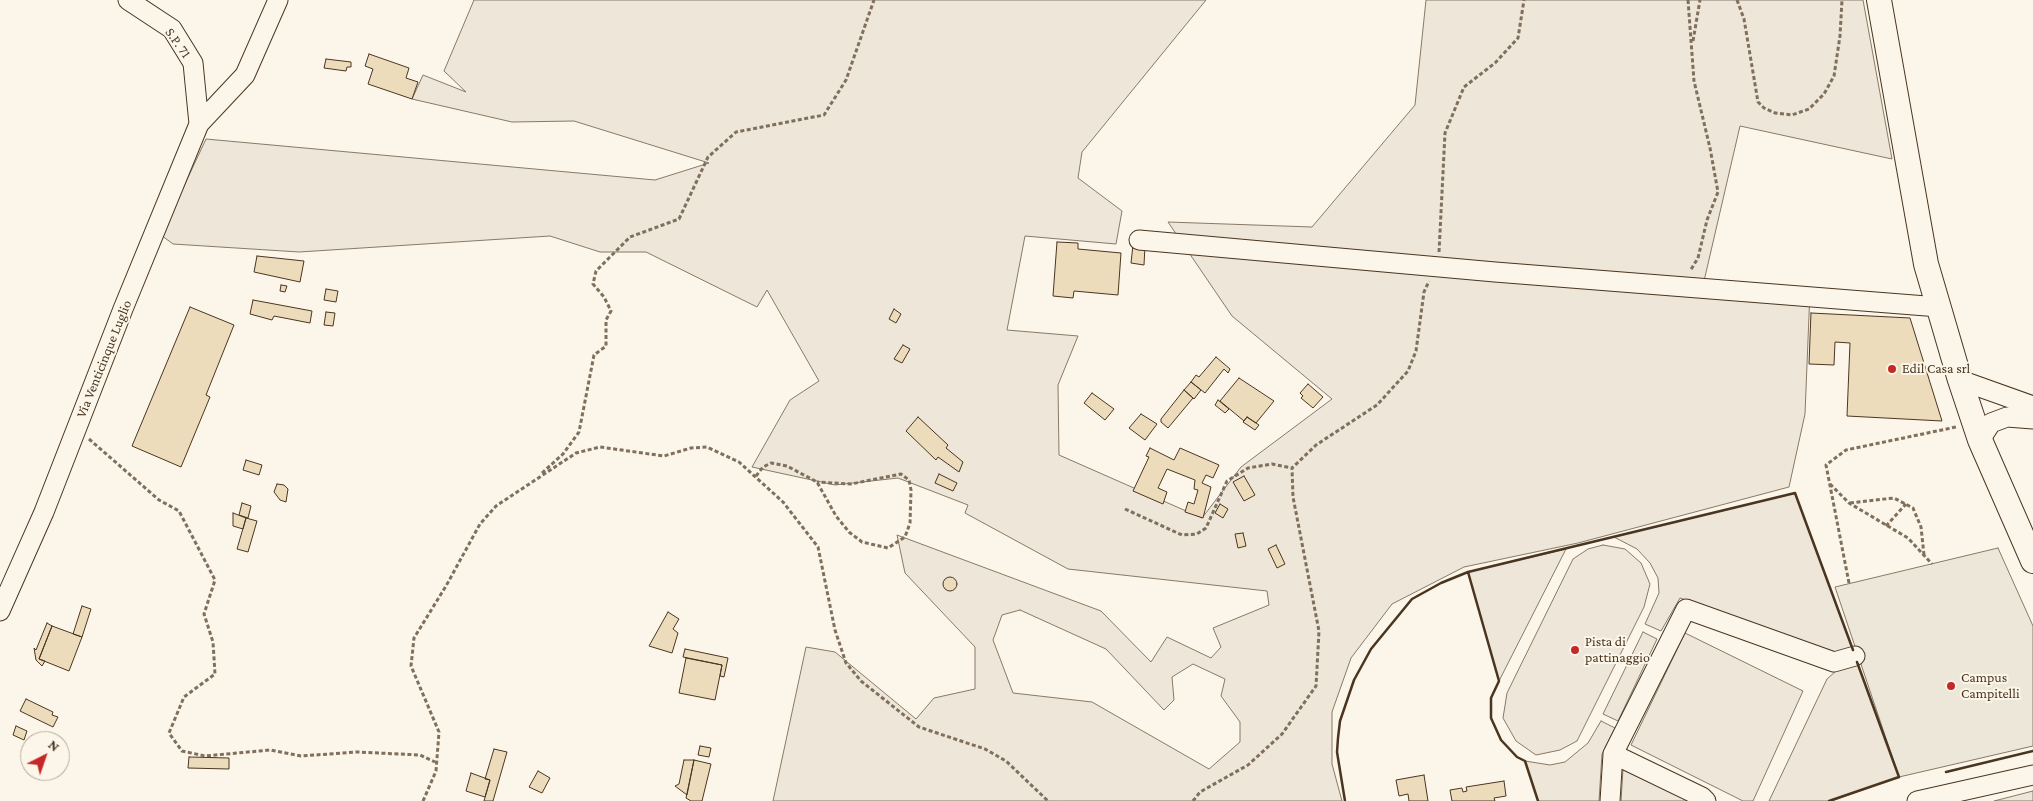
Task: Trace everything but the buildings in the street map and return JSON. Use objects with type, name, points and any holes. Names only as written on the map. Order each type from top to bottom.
[{"type":"main road","points":[[1879,0],[1926,264],[1960,380],[1978,432],[2025,527],[2033,560]]},
{"type":"street","name":"S.P. 71","points":[[128,0],[172,29],[193,63],[199,115]]},
{"type":"street","points":[[199,115],[245,75],[278,0]]},
{"type":"street","name":"Via Venticinque Luglio","points":[[0,611],[44,512],[199,115]]},
{"type":"street","points":[[1139,240],[1681,287],[1939,307]]},
{"type":"street","points":[[1960,380],[2033,406]]},
{"type":"street","points":[[1978,432],[1991,423],[2007,417],[2033,419]]},
{"type":"street","points":[[1610,801],[1613,754],[1686,609],[1834,662],[1855,656]]},
{"type":"street","points":[[1613,754],[1702,797],[1706,801]]},
{"type":"street","points":[[1917,801],[2033,775]]},
{"type":"path","points":[[534,480],[563,454],[579,432],[594,355],[606,346],[606,320],[611,312],[604,297],[593,284],[596,271],[630,237],[679,219],[708,157],[736,132],[824,115],[846,80],[874,0]]},
{"type":"path","points":[[1193,801],[1200,792],[1248,765],[1282,734],[1316,686],[1319,631],[1313,588],[1301,546],[1293,497],[1292,468],[1316,445],[1377,405],[1408,371],[1416,350],[1424,292],[1439,257],[1444,133],[1464,87],[1495,63],[1518,38],[1524,0]]},
{"type":"path","points":[[1681,287],[1698,258],[1707,220],[1718,192],[1694,81],[1688,0]]},
{"type":"path","points":[[1692,51],[1695,22],[1700,0]]},
{"type":"path","points":[[1736,0],[1744,19],[1758,102],[1764,108],[1775,113],[1792,115],[1809,109],[1824,94],[1834,76],[1840,36],[1842,0]]},
{"type":"path","points":[[77,428],[159,500],[180,511],[215,580],[204,614],[213,642],[215,674],[184,697],[169,733],[182,751],[205,756],[270,750],[301,756],[357,752],[420,755],[435,762]]},
{"type":"path","points":[[1849,583],[1826,465],[1846,450],[1978,432]]},
{"type":"path","points":[[424,801],[436,771],[435,762],[439,748],[439,732],[410,666],[414,638],[446,586],[480,524],[496,506],[576,453],[590,448],[613,447],[664,456],[691,448],[707,447],[739,462],[756,476],[782,502],[818,547],[830,596],[835,630],[846,663],[861,681],[919,727],[984,748],[1006,761],[1048,801]]},
{"type":"path","points":[[756,476],[763,467],[771,463],[787,466],[817,482],[852,484],[901,474],[909,480],[911,490],[910,523],[905,537],[896,545],[888,548],[862,542],[849,532],[836,516],[817,482]]},
{"type":"path","points":[[1125,509],[1182,535],[1197,534],[1206,528],[1227,481],[1248,468],[1272,464],[1292,468]]},
{"type":"path","points":[[1830,484],[1849,504],[1908,538],[1932,564]]},
{"type":"path","points":[[1849,504],[1894,498],[1913,508],[1922,526],[1924,555]]},
{"type":"path","points":[[1886,526],[1906,504]]},
{"type":"shaded area","points":[[474,0],[1206,0],[1082,152],[1078,178],[1122,211],[1116,244],[1025,236],[1007,330],[1078,336],[1058,385],[1059,455],[1202,518],[1241,467],[1332,399],[1232,316],[1168,222],[1312,227],[1415,105],[1426,0],[1863,0],[1892,159],[1740,126],[1704,281],[1810,291],[1805,414],[1789,487],[1578,543],[1464,567],[1392,604],[1351,658],[1332,712],[1332,764],[1342,801],[773,801],[806,647],[835,652],[916,719],[934,698],[975,689],[975,647],[905,573],[897,535],[1101,611],[1151,662],[1167,637],[1211,658],[1221,647],[1213,628],[1269,605],[1267,591],[1068,569],[965,513],[968,505],[898,478],[835,485],[752,467],[790,400],[819,381],[767,290],[757,307],[646,252],[600,252],[550,236],[299,252],[173,244],[161,235],[206,139],[655,180],[709,163],[574,121],[512,122],[412,99],[423,75],[466,92],[444,71]],"holes":[[[1020,610],[1106,649],[1164,710],[1174,700],[1172,677],[1193,664],[1225,679],[1221,696],[1240,722],[1240,742],[1209,769],[1092,702],[1013,693],[993,640],[1002,615]]]},
{"type":"shaded area","points":[[1795,493],[1852,648],[1835,652],[1680,598],[1661,631],[1645,624],[1659,593],[1658,578],[1650,563],[1637,549],[1614,537]]},
{"type":"shaded area","name":"Pista di pattinaggio","points":[[1603,545],[1625,549],[1641,563],[1650,584],[1644,607],[1577,741],[1560,750],[1536,755],[1516,741],[1503,718],[1507,693],[1573,559],[1588,549]]},
{"type":"shaded area","name":"Campus Campitelli","points":[[1998,548],[2033,626],[2033,746],[1899,777],[1835,587]]},
{"type":"shaded area","points":[[1566,549],[1499,681],[1468,572]]},
{"type":"shaded area","points":[[1643,632],[1657,639],[1618,721],[1603,714]]},
{"type":"shaded area","points":[[1685,633],[1803,691],[1753,801],[1743,801],[1631,745]]},
{"type":"shaded area","points":[[1857,662],[1899,777],[1832,801],[1769,801],[1827,679],[1836,671]]},
{"type":"shaded area","points":[[1601,721],[1615,728],[1602,754],[1599,801],[1538,801],[1525,761],[1550,765],[1565,762],[1588,743]]},
{"type":"shaded area","points":[[1623,769],[1692,801],[1621,801]]},
{"type":"shaded area","points":[[2033,791],[2033,801],[1994,801]]},
{"type":"wall","points":[[1538,801],[1525,761],[1517,757],[1501,740],[1491,718],[1491,698],[1499,681],[1468,572],[1795,493],[1853,650]]},
{"type":"wall","points":[[1345,801],[1337,752],[1338,738],[1340,721],[1354,680],[1371,649],[1412,599],[1441,583],[1468,572]]},
{"type":"wall","points":[[1829,801],[1899,777],[1857,662]]},
{"type":"wall","points":[[1946,772],[2033,751]]},
{"type":"place","name":"Edil Casa srl","points":[[1892,369]]},
{"type":"place","name":"Pista di pattinaggio","points":[[1575,650]]},
{"type":"place","name":"Campus Campitelli","points":[[1951,686]]}]
